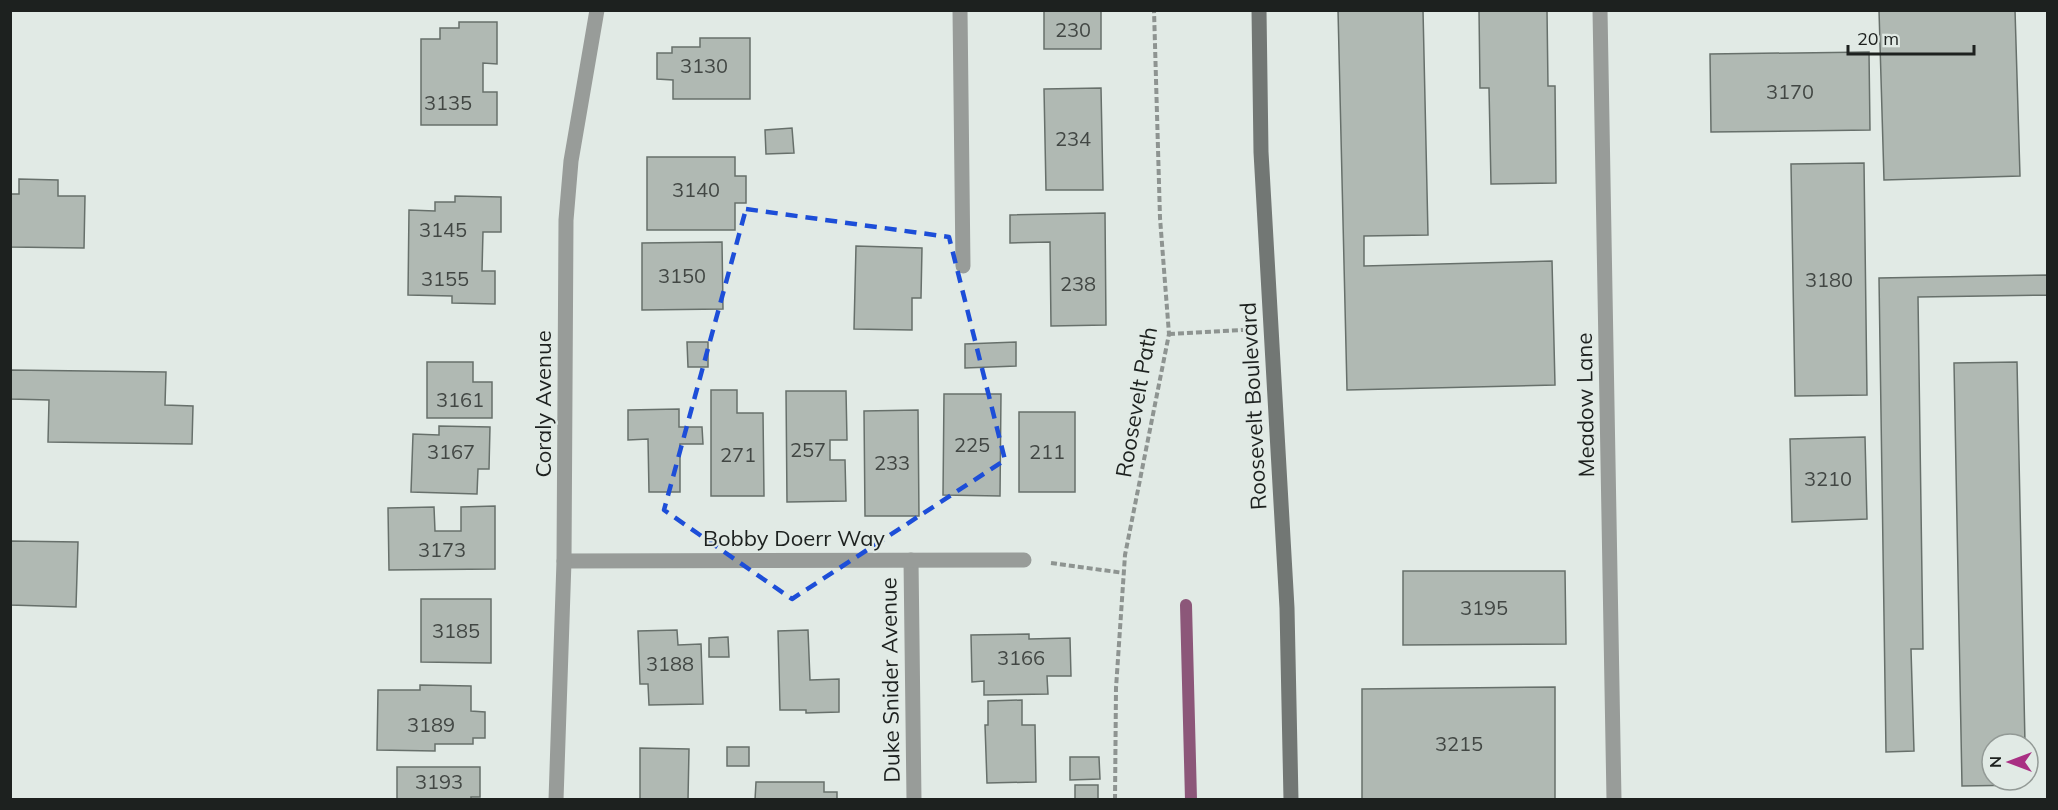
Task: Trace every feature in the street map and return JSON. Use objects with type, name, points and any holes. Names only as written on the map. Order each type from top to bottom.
[{"type":"main road","name":"Roosevelt Boulevard","points":[[1259,10],[1261,152],[1287,608],[1291,800]]},
{"type":"street","name":"Coraly Avenue","points":[[556,800],[564,561],[566,220],[571,161],[597,10]]},
{"type":"street","points":[[960,10],[963,266]]},
{"type":"street","name":"Meadow Lane","points":[[1600,10],[1614,800]]},
{"type":"street","name":"Duke Snider Avenue","points":[[911,560],[914,800]]},
{"type":"street","name":"Bobby Doerr Way","points":[[564,561],[1024,560]]},
{"type":"path","name":"Roosevelt Path","points":[[1115,800],[1116,687],[1125,555],[1134,500],[1169,334],[1160,218],[1154,10]]},
{"type":"path","points":[[1169,334],[1271,329]]},
{"type":"path","points":[[1024,560],[1124,573]]},
{"type":"highlighted area","points":[[746,209],[949,237],[1005,460],[792,599],[664,510]]},
{"type":"building","points":[[1044,10],[1101,10],[1101,49],[1044,49]]},
{"type":"building","points":[[1338,10],[1423,10],[1428,235],[1364,236],[1364,266],[1552,261],[1555,385],[1347,390]]},
{"type":"building","points":[[1479,10],[1547,10],[1548,86],[1555,86],[1556,183],[1491,184],[1489,88],[1480,88]]},
{"type":"building","points":[[1879,10],[2015,10],[2020,176],[1884,180]]},
{"type":"building","points":[[459,22],[497,22],[497,64],[483,63],[483,92],[497,92],[497,125],[421,125],[421,39],[440,39],[440,28],[459,28]]},
{"type":"building","points":[[700,38],[750,38],[750,99],[673,99],[673,80],[657,79],[657,53],[672,53],[672,47],[700,47]]},
{"type":"building","points":[[1869,52],[1870,130],[1711,132],[1710,54]]},
{"type":"building","points":[[1101,88],[1103,190],[1046,190],[1044,89]]},
{"type":"building","points":[[792,128],[794,153],[766,154],[765,130]]},
{"type":"building","points":[[647,157],[735,157],[735,176],[746,176],[746,203],[735,203],[735,230],[647,230]]},
{"type":"building","points":[[1864,163],[1867,395],[1795,396],[1791,164]]},
{"type":"building","points":[[19,179],[58,180],[58,196],[85,196],[84,248],[10,247],[10,194],[19,194]]},
{"type":"building","points":[[455,196],[501,197],[501,232],[483,232],[482,271],[495,271],[495,304],[452,303],[452,296],[408,295],[409,210],[435,211],[435,202],[455,202]]},
{"type":"building","points":[[1105,213],[1106,325],[1051,326],[1050,242],[1010,243],[1010,215]]},
{"type":"building","points":[[722,242],[723,309],[642,310],[642,243]]},
{"type":"building","points":[[856,246],[922,248],[921,298],[912,298],[912,330],[854,329]]},
{"type":"building","points":[[2048,275],[2048,351],[2047,295],[1918,297],[1923,649],[1911,649],[1914,751],[1886,752],[1879,278]]},
{"type":"building","points":[[687,342],[708,342],[708,367],[688,367]]},
{"type":"building","points":[[1016,342],[1016,366],[965,368],[965,344]]},
{"type":"building","points":[[427,362],[473,362],[473,382],[492,382],[492,418],[427,418]]},
{"type":"building","points":[[2017,362],[2025,732],[1980,732],[1980,786],[1962,786],[1954,363]]},
{"type":"building","points":[[10,370],[166,372],[165,405],[193,406],[192,444],[48,442],[49,400],[10,399]]},
{"type":"building","points":[[711,390],[737,390],[737,413],[763,413],[764,496],[711,496]]},
{"type":"building","points":[[786,391],[846,391],[847,440],[830,440],[830,460],[845,460],[846,501],[787,502]]},
{"type":"building","points":[[944,394],[1001,394],[1000,496],[943,495]]},
{"type":"building","points":[[679,409],[679,427],[702,427],[703,444],[680,444],[680,492],[649,492],[648,439],[628,440],[628,410]]},
{"type":"building","points":[[918,410],[919,516],[865,516],[864,411]]},
{"type":"building","points":[[1019,412],[1075,412],[1075,492],[1019,492]]},
{"type":"building","points":[[439,426],[490,427],[489,469],[478,469],[477,494],[411,492],[413,434],[439,435]]},
{"type":"building","points":[[1865,437],[1867,519],[1792,522],[1790,439]]},
{"type":"building","points":[[495,506],[495,569],[389,570],[388,508],[434,507],[435,531],[461,531],[461,507]]},
{"type":"building","points":[[10,541],[78,542],[76,607],[10,605]]},
{"type":"building","points":[[1403,571],[1565,571],[1566,644],[1403,645]]},
{"type":"building","points":[[421,599],[491,599],[491,663],[421,662]]},
{"type":"building","points":[[677,630],[678,645],[701,644],[703,704],[649,705],[648,684],[640,684],[638,631]]},
{"type":"building","points":[[808,630],[810,680],[839,679],[839,712],[806,713],[806,710],[780,710],[778,631]]},
{"type":"building","points":[[1029,634],[1029,639],[1070,638],[1071,676],[1047,676],[1048,694],[984,695],[984,681],[972,682],[971,635]]},
{"type":"building","points":[[728,637],[729,657],[709,657],[709,638]]},
{"type":"building","points":[[420,685],[471,686],[471,711],[485,712],[485,738],[473,738],[473,744],[435,744],[435,751],[377,750],[378,690],[420,690]]},
{"type":"building","points":[[1555,687],[1555,800],[1362,800],[1362,689]]},
{"type":"building","points":[[1022,700],[1022,725],[1035,725],[1036,782],[987,783],[985,725],[988,725],[988,701]]},
{"type":"building","points":[[727,747],[749,747],[749,766],[727,766]]},
{"type":"building","points":[[640,748],[689,749],[688,800],[640,800]]},
{"type":"building","points":[[1070,757],[1099,757],[1100,779],[1070,780]]},
{"type":"building","points":[[397,767],[480,767],[480,797],[471,797],[471,800],[397,800]]},
{"type":"building","points":[[756,782],[824,782],[824,792],[837,792],[837,800],[755,800]]},
{"type":"building","points":[[1075,785],[1098,785],[1098,800],[1075,800]]},
{"type":"waterway","points":[[1186,605],[1191,800]]}]
